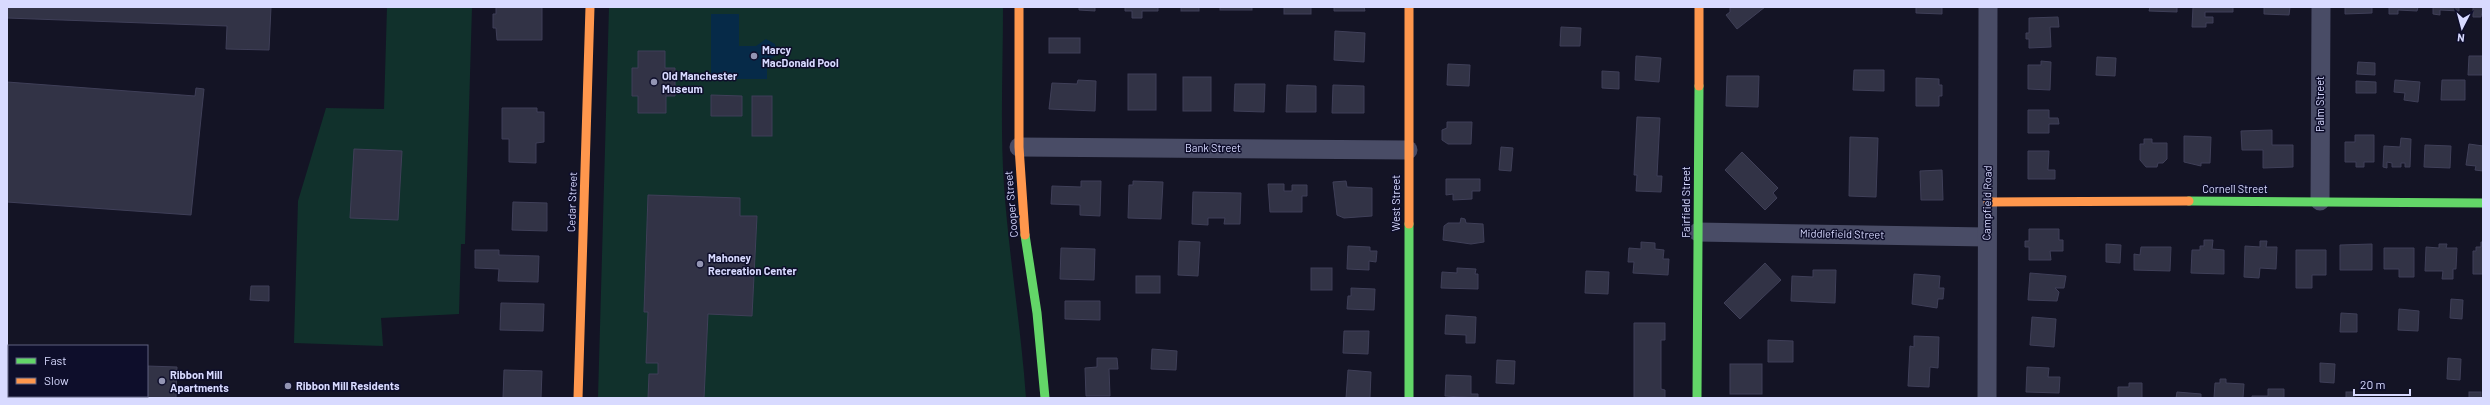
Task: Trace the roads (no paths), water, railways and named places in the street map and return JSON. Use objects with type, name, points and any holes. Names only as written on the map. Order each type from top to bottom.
[{"type":"street","name":"Cedar Street","points":[[578,398],[590,7]]},
{"type":"street","name":"Cooper Street","points":[[1019,7],[1019,147],[1022,218],[1037,313],[1044,398]]},
{"type":"street","name":"West Street","points":[[1409,7],[1409,398]]},
{"type":"street","name":"Fairfield Street","points":[[1697,398],[1699,7]]},
{"type":"street","name":"Campfield Road","points":[[1987,398],[1986,237],[1988,202],[1988,7]]},
{"type":"street","name":"Palm Street","points":[[2320,201],[2321,7]]},
{"type":"street","name":"Bank Street","points":[[1019,147],[1408,150]]},
{"type":"street","name":"Cornell Street","points":[[1988,202],[2320,201],[2483,203]]},
{"type":"street","name":"Middlefield Street","points":[[1698,232],[1986,237]]},
{"type":"water","points":[[711,14],[739,14],[739,46],[756,46],[766,39],[775,44],[777,55],[767,61],[767,79],[711,79]]},
{"type":"place","name":"Marcy MacDonald Pool","points":[[754,56]]},
{"type":"place","name":"Old Manchester Museum","points":[[654,82]]},
{"type":"place","name":"Mahoney Recreation Center","points":[[700,264]]},
{"type":"place","name":"Ribbon Mill Apartments","points":[[162,381]]},
{"type":"place","name":"Ribbon Mill Residents","points":[[288,386]]}]
